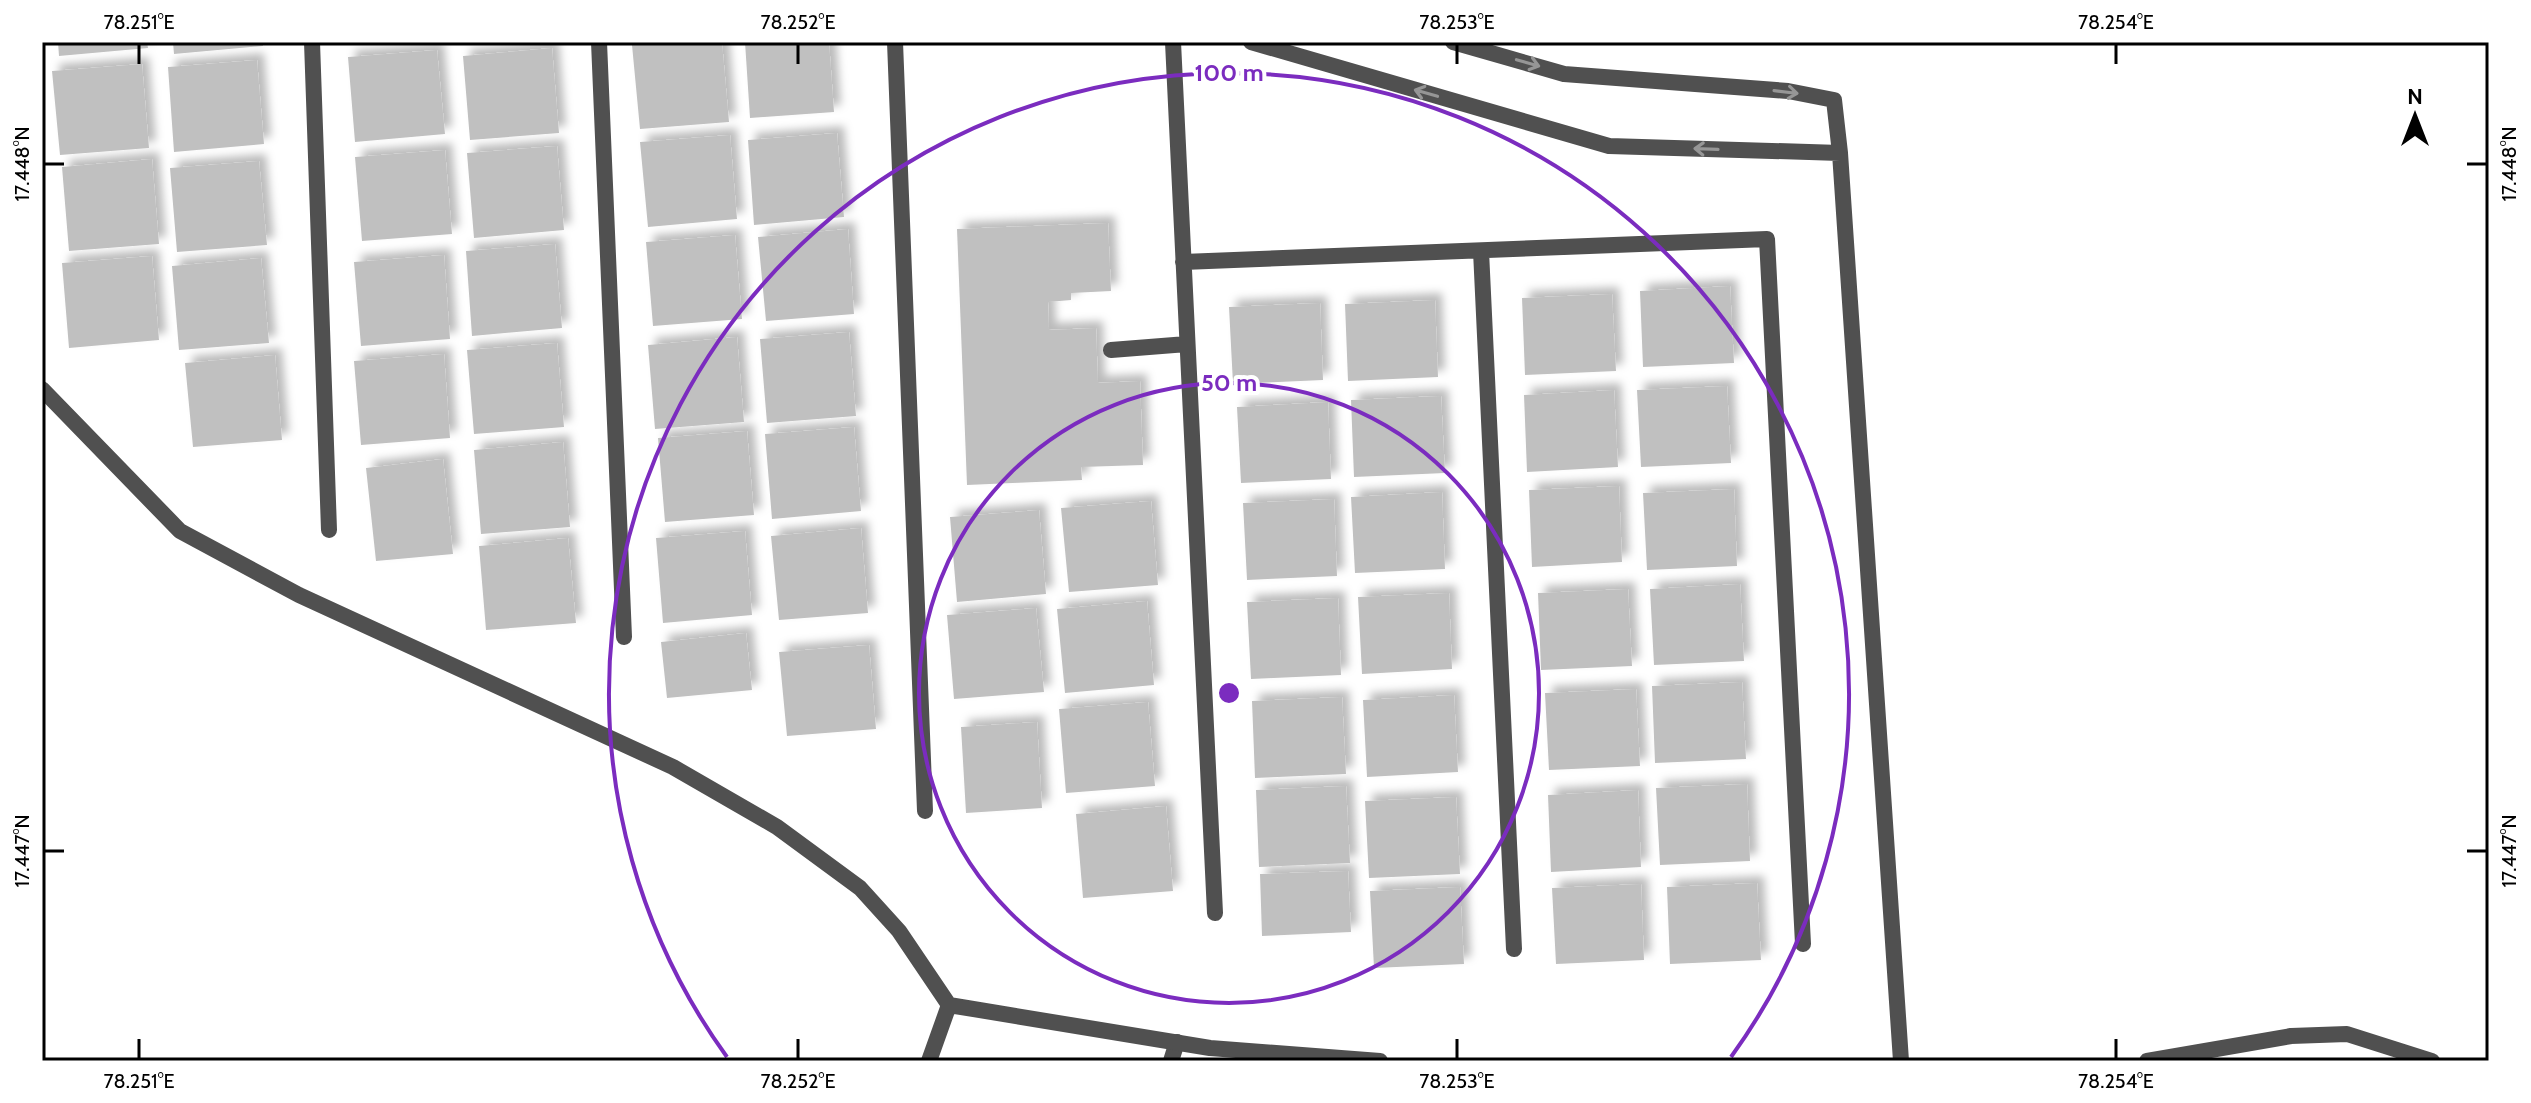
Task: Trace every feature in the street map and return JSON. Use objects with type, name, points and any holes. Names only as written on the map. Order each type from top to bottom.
[{"type":"street","points":[[312,42],[329,530]]},
{"type":"street","points":[[599,42],[624,637]]},
{"type":"street","points":[[895,42],[925,811]]},
{"type":"street","points":[[1173,42],[1215,913]]},
{"type":"street","points":[[1251,42],[1609,146],[1840,153]]},
{"type":"street","points":[[1453,42],[1564,74],[1788,91],[1834,100],[1901,1061]]},
{"type":"street","points":[[1183,262],[1767,239],[1803,944]]},
{"type":"street","points":[[1481,251],[1514,949]]},
{"type":"street","points":[[1111,350],[1187,344]]},
{"type":"street","points":[[42,389],[180,531],[299,595],[673,767],[777,827],[860,888],[899,931],[949,1005],[1210,1048],[1380,1061]]},
{"type":"street","points":[[929,1061],[949,1005]]},
{"type":"street","points":[[2147,1061],[2291,1036],[2347,1034],[2432,1061]]},
{"type":"street","points":[[1171,1061],[1177,1042]]},
{"type":"building","points":[[58,42],[147,42],[148,48],[59,56]]},
{"type":"building","points":[[173,42],[262,42],[263,46],[174,54]]},
{"type":"building","points":[[722,42],[729,122],[640,129],[632,45]]},
{"type":"building","points":[[745,42],[829,42],[834,112],[750,118]]},
{"type":"building","points":[[552,48],[559,133],[470,140],[463,56]]},
{"type":"building","points":[[437,50],[445,134],[355,142],[348,57]]},
{"type":"building","points":[[257,60],[264,144],[174,152],[168,67]]},
{"type":"building","points":[[142,64],[149,148],[60,155],[52,71]]},
{"type":"building","points":[[837,133],[844,217],[754,225],[748,140]]},
{"type":"building","points":[[730,135],[737,219],[648,227],[640,142]]},
{"type":"building","points":[[557,146],[564,230],[474,238],[467,153]]},
{"type":"building","points":[[445,150],[452,234],[362,241],[355,157]]},
{"type":"building","points":[[152,159],[159,244],[69,251],[62,167]]},
{"type":"building","points":[[259,161],[267,245],[177,252],[170,168]]},
{"type":"building","points":[[1108,223],[1111,291],[1071,293],[1071,300],[1048,302],[1049,330],[1096,328],[1098,383],[1140,381],[1143,465],[1081,467],[1082,480],[967,485],[957,229]]},
{"type":"building","points":[[848,229],[854,314],[766,321],[758,237]]},
{"type":"building","points":[[735,235],[742,319],[653,326],[646,242]]},
{"type":"building","points":[[555,244],[562,328],[472,336],[466,251]]},
{"type":"building","points":[[444,255],[450,339],[361,346],[354,262]]},
{"type":"building","points":[[152,256],[159,340],[69,348],[62,263]]},
{"type":"building","points":[[261,258],[269,343],[179,350],[172,266]]},
{"type":"building","points":[[1730,286],[1734,363],[1643,367],[1640,291]]},
{"type":"building","points":[[1612,294],[1616,371],[1525,375],[1522,298]]},
{"type":"building","points":[[1435,300],[1438,377],[1348,381],[1345,304]]},
{"type":"building","points":[[1320,303],[1323,380],[1233,384],[1229,307]]},
{"type":"building","points":[[849,332],[856,416],[767,423],[760,339]]},
{"type":"building","points":[[737,337],[744,422],[655,429],[648,345]]},
{"type":"building","points":[[557,343],[564,427],[474,434],[467,350]]},
{"type":"building","points":[[444,354],[450,438],[361,445],[354,361]]},
{"type":"building","points":[[275,355],[282,440],[193,447],[185,363]]},
{"type":"building","points":[[1727,386],[1731,463],[1641,467],[1637,390]]},
{"type":"building","points":[[1614,390],[1618,467],[1527,472],[1524,395]]},
{"type":"building","points":[[1441,396],[1445,473],[1354,477],[1351,400]]},
{"type":"building","points":[[1328,402],[1331,479],[1241,483],[1237,407]]},
{"type":"building","points":[[854,427],[861,511],[772,519],[765,434]]},
{"type":"building","points":[[747,431],[754,515],[665,522],[658,438]]},
{"type":"building","points":[[563,442],[570,527],[481,534],[474,450]]},
{"type":"building","points":[[443,459],[453,554],[376,561],[366,468]]},
{"type":"building","points":[[1619,486],[1622,562],[1532,567],[1529,490]]},
{"type":"building","points":[[1734,489],[1737,566],[1647,570],[1643,493]]},
{"type":"building","points":[[1442,492],[1445,569],[1355,573],[1351,497]]},
{"type":"building","points":[[1334,499],[1337,576],[1247,580],[1243,503]]},
{"type":"building","points":[[1151,501],[1158,585],[1069,592],[1061,508]]},
{"type":"building","points":[[1039,510],[1046,594],[957,602],[950,517]]},
{"type":"building","points":[[861,528],[868,613],[779,620],[771,536]]},
{"type":"building","points":[[745,531],[752,615],[663,623],[656,538]]},
{"type":"building","points":[[568,538],[576,623],[486,630],[479,546]]},
{"type":"building","points":[[1740,584],[1744,661],[1654,665],[1650,589]]},
{"type":"building","points":[[1628,589],[1632,666],[1541,670],[1538,593]]},
{"type":"building","points":[[1449,593],[1452,669],[1362,674],[1358,597]]},
{"type":"building","points":[[1338,598],[1341,675],[1251,679],[1247,602]]},
{"type":"building","points":[[1147,601],[1154,685],[1065,693],[1057,609]]},
{"type":"building","points":[[1036,608],[1044,692],[954,699],[947,615]]},
{"type":"building","points":[[746,633],[752,690],[667,698],[661,642]]},
{"type":"building","points":[[869,645],[876,729],[787,736],[779,652]]},
{"type":"building","points":[[1742,682],[1746,759],[1655,763],[1652,686]]},
{"type":"building","points":[[1636,689],[1640,766],[1549,770],[1545,693]]},
{"type":"building","points":[[1454,695],[1458,772],[1367,777],[1363,700]]},
{"type":"building","points":[[1342,697],[1346,774],[1255,778],[1252,701]]},
{"type":"building","points":[[1148,702],[1155,786],[1066,793],[1059,709]]},
{"type":"building","points":[[1037,722],[1042,808],[966,813],[961,727]]},
{"type":"building","points":[[1747,784],[1750,861],[1660,865],[1656,788]]},
{"type":"building","points":[[1346,786],[1350,863],[1259,867],[1256,790]]},
{"type":"building","points":[[1638,790],[1641,867],[1551,872],[1548,795]]},
{"type":"building","points":[[1456,797],[1460,874],[1369,878],[1365,801]]},
{"type":"building","points":[[1166,806],[1173,891],[1083,898],[1076,814]]},
{"type":"building","points":[[1348,871],[1351,932],[1262,936],[1260,874]]},
{"type":"building","points":[[1757,883],[1761,960],[1670,964],[1667,887]]},
{"type":"building","points":[[1641,884],[1644,960],[1556,964],[1552,888]]},
{"type":"building","points":[[1460,887],[1464,964],[1374,968],[1370,891]]}]
